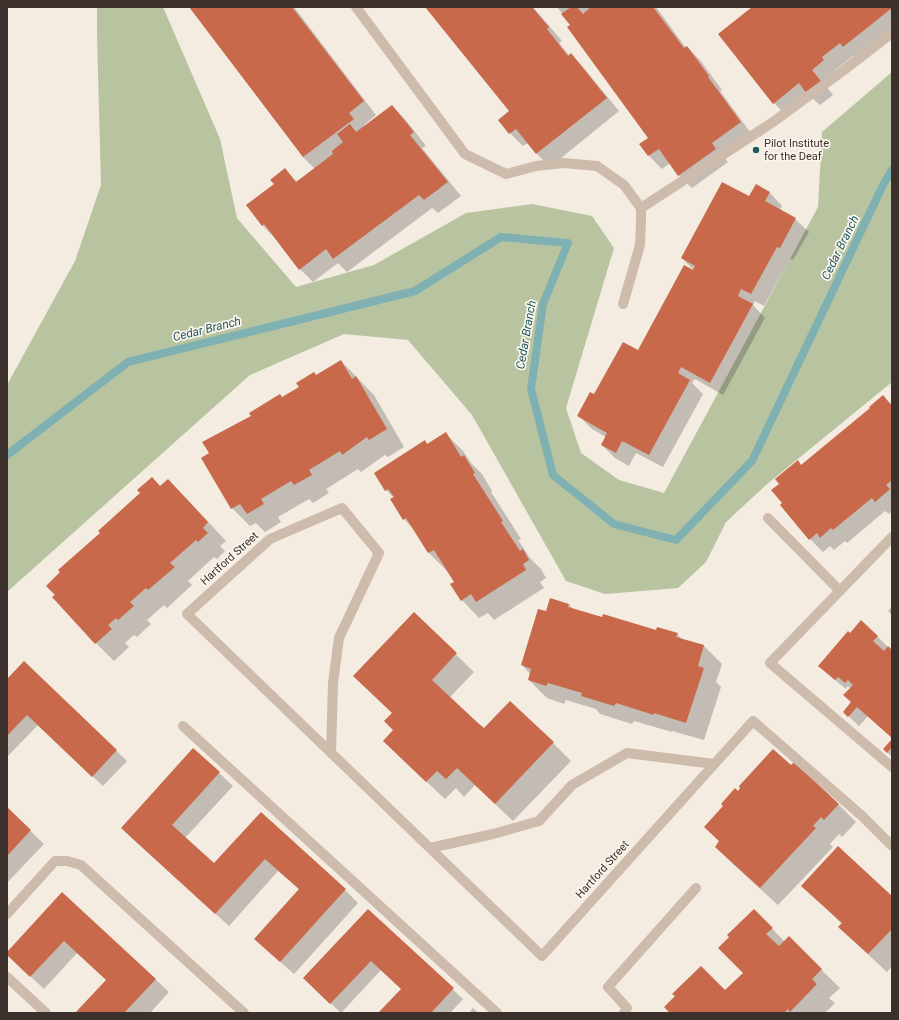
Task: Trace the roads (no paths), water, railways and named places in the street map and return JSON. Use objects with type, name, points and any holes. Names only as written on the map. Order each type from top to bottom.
[{"type":"lane","points":[[356,7],[465,154],[506,174],[536,166],[564,163],[597,166],[624,185],[641,208],[640,245],[623,304]]},
{"type":"lane","points":[[641,208],[773,122],[892,33]]},
{"type":"lane","name":"Hartford Street","points":[[331,753],[333,683],[339,638],[379,553],[342,508],[270,539],[187,614],[331,753],[542,956],[753,720],[861,815],[892,846]]},
{"type":"lane","points":[[768,518],[840,591]]},
{"type":"lane","points":[[892,537],[770,663],[892,767]]},
{"type":"lane","points":[[183,726],[497,1013]]},
{"type":"lane","points":[[430,848],[493,834],[539,821],[572,785],[627,753],[714,764]]},
{"type":"lane","points":[[7,914],[55,861],[67,861],[81,865],[244,1013]]},
{"type":"lane","points":[[624,1013],[627,1008],[608,987],[696,888]]},
{"type":"lane","points":[[7,977],[46,1013]]},
{"type":"waterway","name":"Cedar Branch","points":[[7,455],[128,362],[415,291],[501,237],[568,243],[543,304],[531,389],[553,475],[614,524],[676,540],[752,461],[883,185],[892,170]]},
{"type":"place","name":"Pilot Institute for the Deaf","points":[[756,150]]}]
